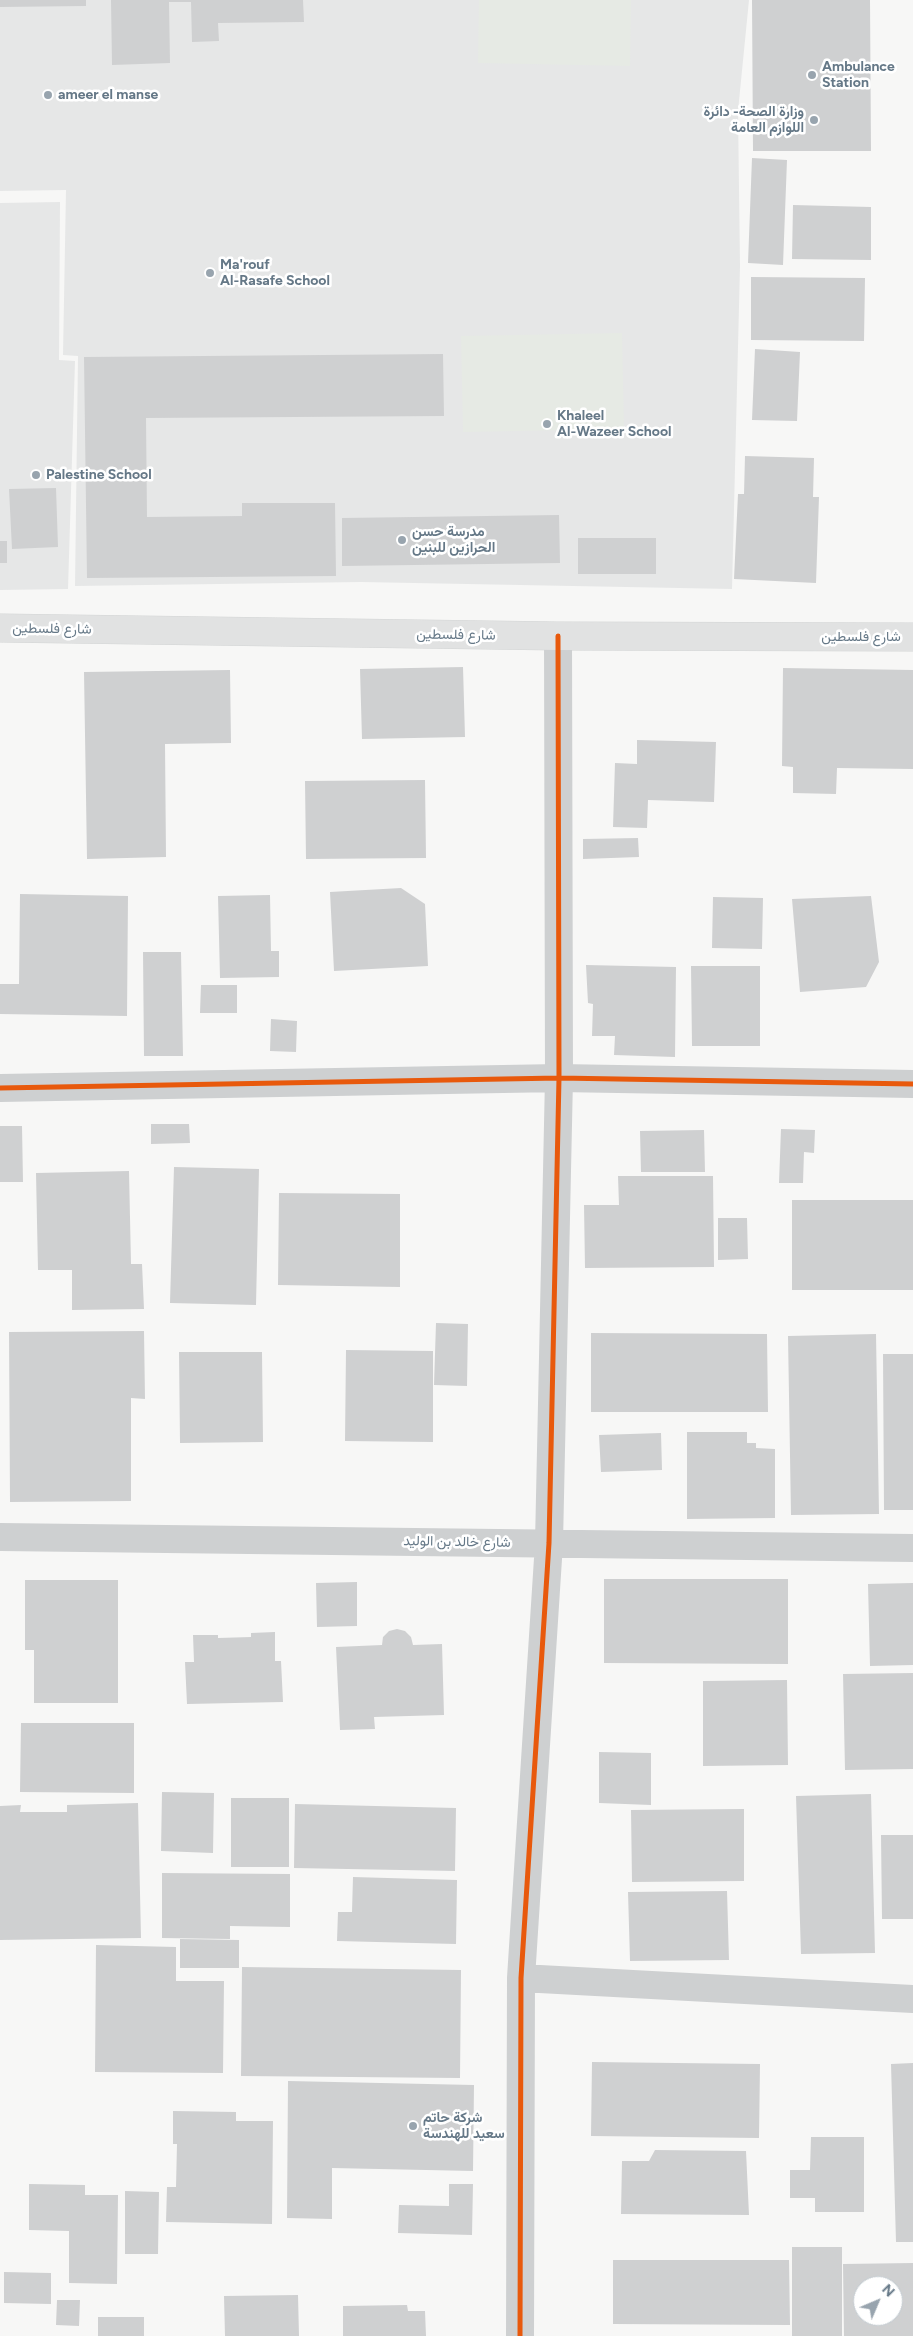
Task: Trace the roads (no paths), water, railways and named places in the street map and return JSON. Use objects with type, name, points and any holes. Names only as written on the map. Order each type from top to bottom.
[{"type":"street","name":"شارع فلسطين","points":[[0,628],[558,636],[913,637]]},
{"type":"street","points":[[520,2336],[521,1978],[549,1543],[559,1078],[558,636]]},
{"type":"street","points":[[0,1088],[559,1078],[913,1084]]},
{"type":"street","name":"شارع خالد بن الوليد","points":[[0,1537],[913,1548]]},
{"type":"street","points":[[521,1978],[913,1999]]},
{"type":"place","name":"Ambulance Station","points":[[812,75]]},
{"type":"place","name":"ameer el manse","points":[[48,95]]},
{"type":"place","name":"وزارة الصحة- دائرة اللوازم العامة","points":[[814,120]]},
{"type":"place","name":"Ma'rouf Al-Rasafe School","points":[[210,273]]},
{"type":"place","name":"Khaleel Al-Wazeer School","points":[[547,424]]},
{"type":"place","name":"Palestine School","points":[[36,475]]},
{"type":"place","name":"مدرسة حسن الحرازين للبنين","points":[[402,540]]},
{"type":"place","name":"شركة حاتم سعيد للهندسة","points":[[413,2126]]}]
